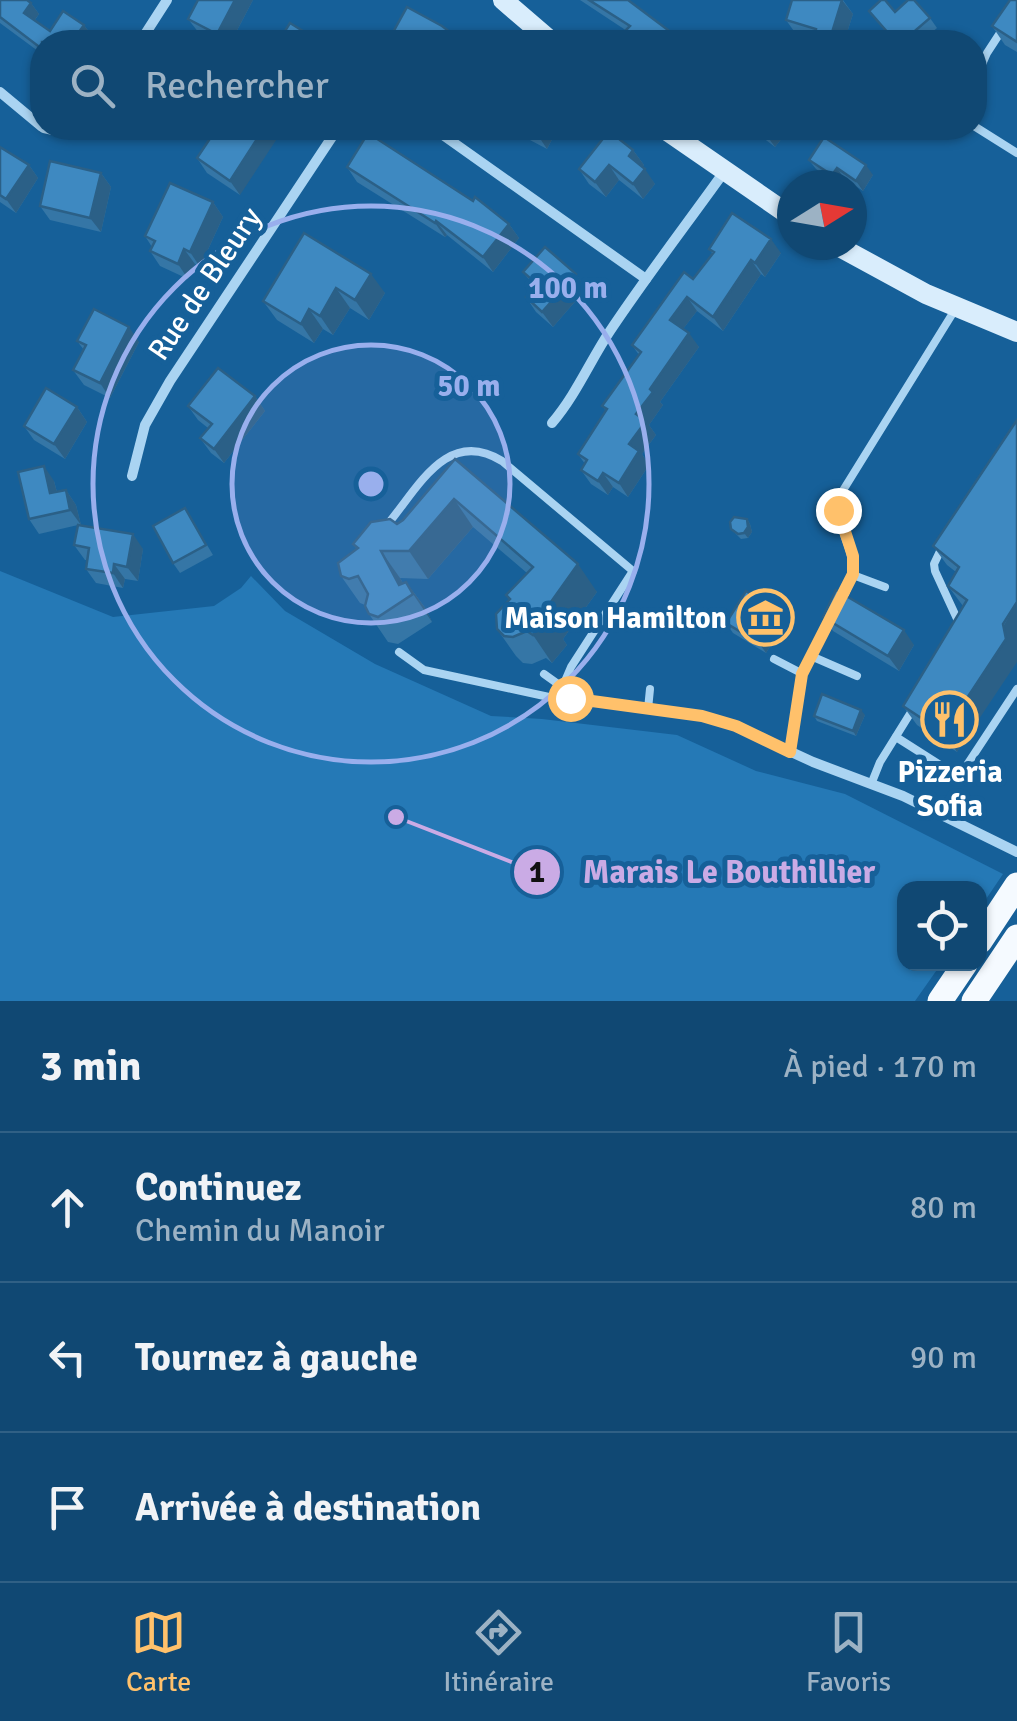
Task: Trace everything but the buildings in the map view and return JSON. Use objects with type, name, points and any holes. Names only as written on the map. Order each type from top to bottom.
[{"type":"main road","points":[[504,0],[538,30]]},
{"type":"main road","points":[[680,140],[777,208]]},
{"type":"main road","points":[[865,260],[956,308],[1017,332]]},
{"type":"main road","points":[[987,930],[1017,885]]},
{"type":"main road","points":[[974,1001],[1017,937]]},
{"type":"main road","points":[[940,1001],[960,971]]},
{"type":"street","points":[[148,30],[168,0]]},
{"type":"street","points":[[0,92],[30,116]]},
{"type":"street","name":"Rue de Bleury","points":[[132,476],[145,425],[170,381],[330,140]]},
{"type":"street","points":[[450,140],[646,279]]},
{"type":"street","points":[[552,423],[646,279],[724,172]]},
{"type":"street","points":[[565,693],[719,720],[872,782],[1017,852]]},
{"type":"lane","points":[[987,54],[1007,22]]},
{"type":"lane","points":[[987,134],[1017,153]]},
{"type":"lane","points":[[790,752],[802,674],[853,574],[853,556],[839,520],[842,492],[956,308]]},
{"type":"lane","points":[[391,520],[441,460],[464,452],[485,452],[502,461],[633,571],[571,667],[565,693]]},
{"type":"lane","points":[[946,540],[934,564],[960,629]]},
{"type":"lane","points":[[853,574],[885,587]]},
{"type":"lane","points":[[399,652],[424,670],[549,697],[565,693]]},
{"type":"lane","points":[[812,656],[857,676]]},
{"type":"lane","points":[[774,659],[802,674]]},
{"type":"lane","points":[[544,674],[565,693]]},
{"type":"lane","points":[[896,736],[960,777],[1017,689]]},
{"type":"lane","points":[[648,709],[650,690]]},
{"type":"lane","points":[[872,782],[924,693]]},
{"type":"shaded area","points":[[0,571],[113,617],[214,606],[241,588],[251,576],[285,611],[375,664],[491,716],[677,735],[756,771],[845,794],[1003,874],[987,898],[987,881],[897,881],[897,971],[936,971],[915,1001],[0,1001]]},
{"type":"place","name":"Maison Hamilton","points":[[766,618]]},
{"type":"place","name":"Pizzeria Sofia","points":[[950,719]]},
{"type":"place","name":"Marais Le Bouthillier","points":[[396,817]]},
{"type":"route","points":[[570,698],[702,716],[736,726],[790,752],[802,674],[853,574],[853,556],[838,510]]}]
